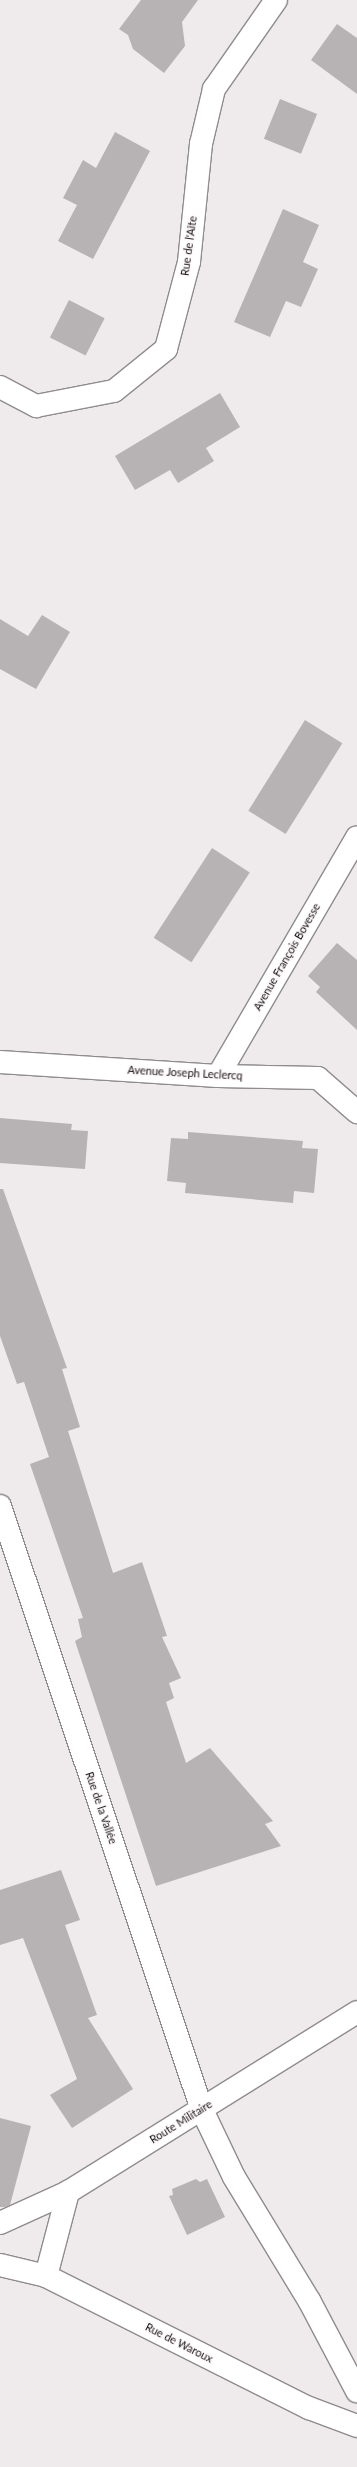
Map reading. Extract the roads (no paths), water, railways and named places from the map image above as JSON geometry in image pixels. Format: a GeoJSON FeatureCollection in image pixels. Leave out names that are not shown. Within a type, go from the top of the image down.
{"type":"FeatureCollection","features":[{"type":"Feature","properties":{"kind":"street","name":"Rue de l'Aîte"},"geometry":{"type":"LineString","coordinates":[[0,387],[36,406],[114,390],[166,349],[189,262],[201,144],[214,89],[275,0]]}},
{"type":"Feature","properties":{"kind":"street","name":"Avenue François Bovesse"},"geometry":{"type":"LineString","coordinates":[[218,1076],[357,837]]}},
{"type":"Feature","properties":{"kind":"street","name":"Avenue Joseph Leclercq"},"geometry":{"type":"LineString","coordinates":[[0,1062],[218,1076],[318,1078],[357,1112]]}},
{"type":"Feature","properties":{"kind":"street","name":"Rue de la Vallée"},"geometry":{"type":"LineString","coordinates":[[0,1506],[202,2110]]}},
{"type":"Feature","properties":{"kind":"street","name":"Route Militaire"},"geometry":{"type":"LineString","coordinates":[[0,2223],[68,2192],[202,2110],[357,2012]]}},
{"type":"Feature","properties":{"kind":"street"},"geometry":{"type":"LineString","coordinates":[[202,2110],[234,2177],[310,2302],[357,2391]]}},
{"type":"Feature","properties":{"kind":"street"},"geometry":{"type":"LineString","coordinates":[[46,2276],[68,2192]]}},
{"type":"Feature","properties":{"kind":"street","name":"Rue de Waroux"},"geometry":{"type":"LineString","coordinates":[[0,2266],[46,2276],[309,2408],[357,2426]]}}]}
